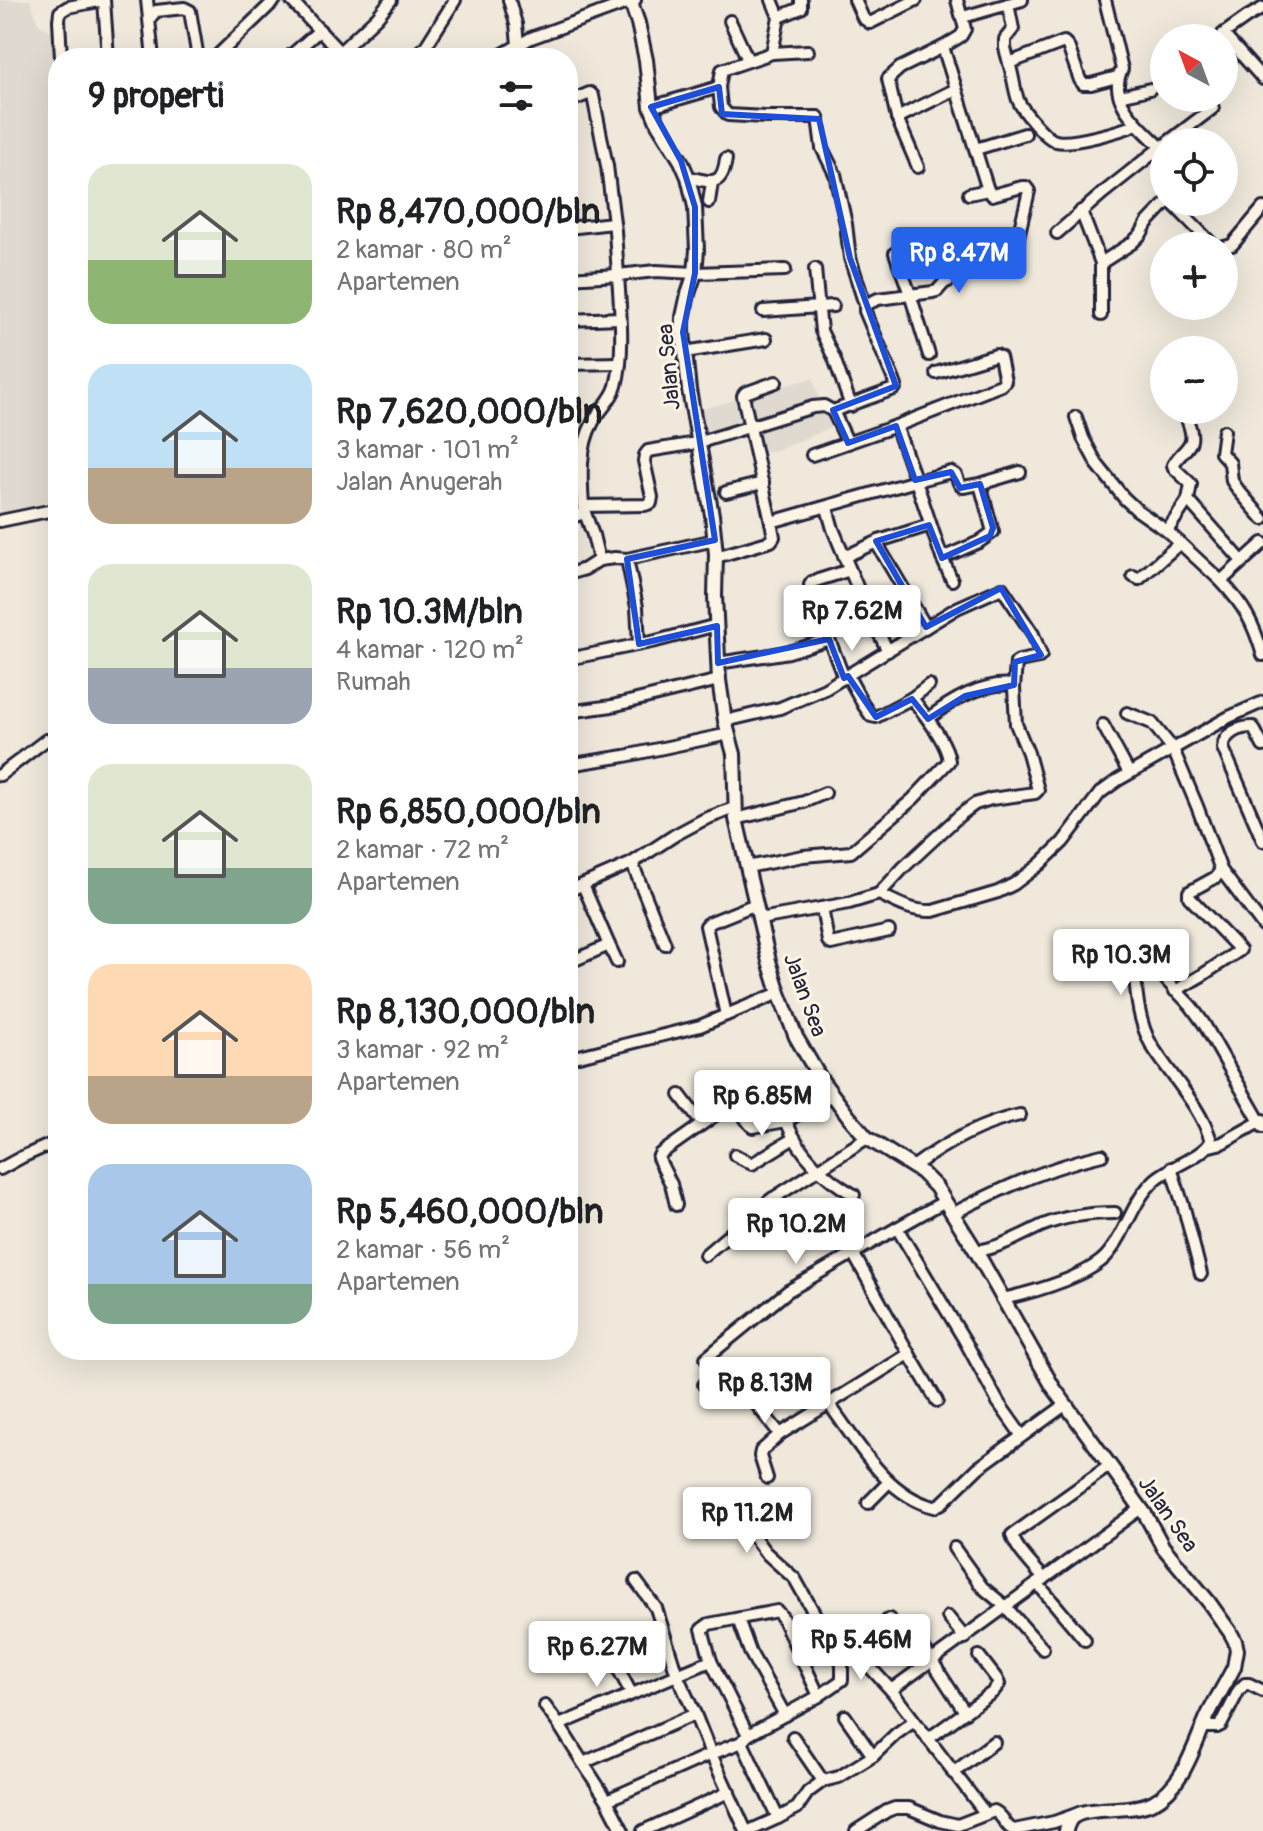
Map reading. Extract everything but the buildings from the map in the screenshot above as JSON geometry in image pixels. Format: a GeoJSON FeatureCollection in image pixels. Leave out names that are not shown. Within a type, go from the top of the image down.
{"type":"FeatureCollection","features":[{"type":"Feature","properties":{"kind":"main road","name":"Jalan Sea"},"geometry":{"type":"LineString","coordinates":[[632,1],[646,60],[651,107],[681,161],[695,207],[695,273],[683,317],[697,443],[715,540],[719,680],[734,754],[735,814],[779,993],[796,1037],[832,1095],[867,1138],[913,1167],[936,1187],[954,1213],[1053,1387],[1141,1508],[1163,1547],[1208,1601],[1235,1641],[1234,1667],[1177,1781],[1161,1798],[1150,1804],[1076,1815]]}},
{"type":"Feature","properties":{"kind":"main road"},"geometry":{"type":"LineString","coordinates":[[1066,1831],[1070,1820],[1076,1815]]}},
{"type":"Feature","properties":{"kind":"street"},"geometry":{"type":"LineString","coordinates":[[60,48],[60,12],[68,7],[104,0],[107,48]]}},
{"type":"Feature","properties":{"kind":"street"},"geometry":{"type":"LineString","coordinates":[[147,0],[152,48]]}},
{"type":"Feature","properties":{"kind":"street"},"geometry":{"type":"LineString","coordinates":[[225,48],[275,0]]}},
{"type":"Feature","properties":{"kind":"street"},"geometry":{"type":"LineString","coordinates":[[291,0],[336,48]]}},
{"type":"Feature","properties":{"kind":"street"},"geometry":{"type":"LineString","coordinates":[[348,48],[391,0]]}},
{"type":"Feature","properties":{"kind":"street"},"geometry":{"type":"LineString","coordinates":[[424,48],[455,0]]}},
{"type":"Feature","properties":{"kind":"street"},"geometry":{"type":"LineString","coordinates":[[509,0],[518,44]]}},
{"type":"Feature","properties":{"kind":"street"},"geometry":{"type":"LineString","coordinates":[[772,0],[779,17],[772,53]]}},
{"type":"Feature","properties":{"kind":"street"},"geometry":{"type":"LineString","coordinates":[[779,17],[801,8],[801,0]]}},
{"type":"Feature","properties":{"kind":"street"},"geometry":{"type":"LineString","coordinates":[[855,0],[863,18],[870,23],[916,0]]}},
{"type":"Feature","properties":{"kind":"street"},"geometry":{"type":"LineString","coordinates":[[918,167],[897,118],[888,79],[900,68],[943,47],[964,32],[957,0]]}},
{"type":"Feature","properties":{"kind":"street"},"geometry":{"type":"LineString","coordinates":[[963,17],[1022,0]]}},
{"type":"Feature","properties":{"kind":"street"},"geometry":{"type":"LineString","coordinates":[[1105,0],[1122,69],[1117,77],[1120,96],[1127,113],[1150,134]]}},
{"type":"Feature","properties":{"kind":"street"},"geometry":{"type":"LineString","coordinates":[[512,48],[571,22],[632,1]]}},
{"type":"Feature","properties":{"kind":"street"},"geometry":{"type":"LineString","coordinates":[[1005,3],[1013,26],[1005,39],[1017,98],[1021,107],[1049,138],[1060,142],[1073,141],[1137,124]]}},
{"type":"Feature","properties":{"kind":"street"},"geometry":{"type":"LineString","coordinates":[[150,18],[156,11],[184,8],[190,11],[196,48]]}},
{"type":"Feature","properties":{"kind":"street"},"geometry":{"type":"LineString","coordinates":[[1263,8],[1223,34],[1263,79]]}},
{"type":"Feature","properties":{"kind":"street"},"geometry":{"type":"LineString","coordinates":[[730,21],[748,60]]}},
{"type":"Feature","properties":{"kind":"street"},"geometry":{"type":"LineString","coordinates":[[299,48],[320,30]]}},
{"type":"Feature","properties":{"kind":"street"},"geometry":{"type":"LineString","coordinates":[[1009,63],[1063,41],[1068,46],[1083,84],[1117,77]]}},
{"type":"Feature","properties":{"kind":"street"},"geometry":{"type":"LineString","coordinates":[[943,47],[988,190],[992,195],[1022,187],[1029,191],[1014,254]]}},
{"type":"Feature","properties":{"kind":"street"},"geometry":{"type":"LineString","coordinates":[[578,513],[649,504],[652,497],[644,461],[648,451],[697,443],[820,406],[833,411],[896,386],[865,311],[850,258],[835,174],[822,148],[818,117],[728,115],[721,107],[719,87],[722,70],[772,53],[808,51]]}},
{"type":"Feature","properties":{"kind":"street"},"geometry":{"type":"LineString","coordinates":[[651,107],[719,87]]}},
{"type":"Feature","properties":{"kind":"street"},"geometry":{"type":"LineString","coordinates":[[897,118],[956,89]]}},
{"type":"Feature","properties":{"kind":"street"},"geometry":{"type":"LineString","coordinates":[[1120,96],[1150,89]]}},
{"type":"Feature","properties":{"kind":"street"},"geometry":{"type":"LineString","coordinates":[[578,98],[590,93],[593,96],[607,166],[620,318],[620,363],[614,392],[588,431],[582,459],[584,510],[599,560]]}},
{"type":"Feature","properties":{"kind":"street"},"geometry":{"type":"LineString","coordinates":[[1187,128],[1208,112]]}},
{"type":"Feature","properties":{"kind":"street"},"geometry":{"type":"LineString","coordinates":[[976,149],[1025,134]]}},
{"type":"Feature","properties":{"kind":"street"},"geometry":{"type":"LineString","coordinates":[[1057,233],[1150,156]]}},
{"type":"Feature","properties":{"kind":"street"},"geometry":{"type":"LineString","coordinates":[[688,177],[712,182],[721,177],[726,159]]}},
{"type":"Feature","properties":{"kind":"street"},"geometry":{"type":"LineString","coordinates":[[709,202],[712,182]]}},
{"type":"Feature","properties":{"kind":"street"},"geometry":{"type":"LineString","coordinates":[[969,194],[988,190]]}},
{"type":"Feature","properties":{"kind":"street"},"geometry":{"type":"LineString","coordinates":[[1238,238],[1263,208]]}},
{"type":"Feature","properties":{"kind":"street"},"geometry":{"type":"LineString","coordinates":[[1081,211],[1101,263],[1101,315]]}},
{"type":"Feature","properties":{"kind":"street"},"geometry":{"type":"LineString","coordinates":[[1101,263],[1132,243],[1154,216]]}},
{"type":"Feature","properties":{"kind":"street"},"geometry":{"type":"LineString","coordinates":[[1183,216],[1200,232]]}},
{"type":"Feature","properties":{"kind":"street"},"geometry":{"type":"LineString","coordinates":[[578,227],[613,223]]}},
{"type":"Feature","properties":{"kind":"street"},"geometry":{"type":"LineString","coordinates":[[895,253],[929,355]]}},
{"type":"Feature","properties":{"kind":"street"},"geometry":{"type":"LineString","coordinates":[[865,305],[878,299],[937,291],[944,283],[986,264]]}},
{"type":"Feature","properties":{"kind":"street"},"geometry":{"type":"LineString","coordinates":[[815,269],[821,331],[851,406]]}},
{"type":"Feature","properties":{"kind":"street"},"geometry":{"type":"LineString","coordinates":[[578,277],[656,271],[785,270]]}},
{"type":"Feature","properties":{"kind":"street"},"geometry":{"type":"LineString","coordinates":[[763,311],[833,306]]}},
{"type":"Feature","properties":{"kind":"street"},"geometry":{"type":"LineString","coordinates":[[578,320],[620,318]]}},
{"type":"Feature","properties":{"kind":"street"},"geometry":{"type":"LineString","coordinates":[[685,352],[766,339]]}},
{"type":"Feature","properties":{"kind":"street"},"geometry":{"type":"LineString","coordinates":[[812,455],[896,426],[1005,381],[1000,357],[996,355],[936,373]]}},
{"type":"Feature","properties":{"kind":"street"},"geometry":{"type":"LineString","coordinates":[[578,364],[620,363]]}},
{"type":"Feature","properties":{"kind":"street"},"geometry":{"type":"LineString","coordinates":[[716,557],[771,541],[774,537],[744,393],[776,382]]}},
{"type":"Feature","properties":{"kind":"street"},"geometry":{"type":"LineString","coordinates":[[833,411],[848,443]]}},
{"type":"Feature","properties":{"kind":"street"},"geometry":{"type":"LineString","coordinates":[[1076,417],[1097,464],[1124,498],[1167,531],[1221,581],[1247,613],[1263,655]]}},
{"type":"Feature","properties":{"kind":"street"},"geometry":{"type":"LineString","coordinates":[[1167,531],[1188,500],[1191,484],[1173,465],[1193,439],[1189,424]]}},
{"type":"Feature","properties":{"kind":"street"},"geometry":{"type":"LineString","coordinates":[[896,426],[952,580]]}},
{"type":"Feature","properties":{"kind":"street"},"geometry":{"type":"LineString","coordinates":[[1224,431],[1220,450],[1230,463],[1232,481],[1263,519]]}},
{"type":"Feature","properties":{"kind":"street"},"geometry":{"type":"LineString","coordinates":[[771,522],[951,472],[963,487],[1020,472]]}},
{"type":"Feature","properties":{"kind":"street"},"geometry":{"type":"LineString","coordinates":[[726,492],[763,483]]}},
{"type":"Feature","properties":{"kind":"street"},"geometry":{"type":"LineString","coordinates":[[942,558],[979,542],[993,532],[980,484]]}},
{"type":"Feature","properties":{"kind":"street"},"geometry":{"type":"LineString","coordinates":[[1188,500],[1242,561]]}},
{"type":"Feature","properties":{"kind":"street"},"geometry":{"type":"LineString","coordinates":[[827,508],[844,557],[888,651]]}},
{"type":"Feature","properties":{"kind":"street"},"geometry":{"type":"LineString","coordinates":[[0,521],[48,511]]}},
{"type":"Feature","properties":{"kind":"street"},"geometry":{"type":"LineString","coordinates":[[844,557],[879,541],[930,525]]}},
{"type":"Feature","properties":{"kind":"street"},"geometry":{"type":"LineString","coordinates":[[578,571],[599,560],[627,559],[715,540]]}},
{"type":"Feature","properties":{"kind":"street"},"geometry":{"type":"LineString","coordinates":[[879,541],[878,545],[926,627]]}},
{"type":"Feature","properties":{"kind":"street"},"geometry":{"type":"LineString","coordinates":[[1133,576],[1139,579],[1180,543]]}},
{"type":"Feature","properties":{"kind":"street"},"geometry":{"type":"LineString","coordinates":[[1221,581],[1261,548]]}},
{"type":"Feature","properties":{"kind":"street"},"geometry":{"type":"LineString","coordinates":[[627,559],[637,607],[639,644]]}},
{"type":"Feature","properties":{"kind":"street"},"geometry":{"type":"LineString","coordinates":[[850,570],[812,582],[809,590],[846,677],[864,706],[871,716],[876,717],[929,685]]}},
{"type":"Feature","properties":{"kind":"street"},"geometry":{"type":"LineString","coordinates":[[725,721],[780,708],[825,689],[959,607],[1002,588],[1033,634],[1041,655],[1016,663],[1014,685],[1016,724],[1028,753],[1037,792],[975,804],[904,867],[879,894],[760,919]]}},
{"type":"Feature","properties":{"kind":"street"},"geometry":{"type":"LineString","coordinates":[[578,657],[717,625]]}},
{"type":"Feature","properties":{"kind":"street"},"geometry":{"type":"LineString","coordinates":[[718,663],[780,654],[829,639]]}},
{"type":"Feature","properties":{"kind":"street"},"geometry":{"type":"LineString","coordinates":[[578,710],[719,680]]}},
{"type":"Feature","properties":{"kind":"street"},"geometry":{"type":"LineString","coordinates":[[928,719],[965,696],[998,684],[1014,685]]}},
{"type":"Feature","properties":{"kind":"street"},"geometry":{"type":"LineString","coordinates":[[747,867],[803,856],[851,852],[921,792],[949,761],[949,756],[912,698]]}},
{"type":"Feature","properties":{"kind":"street"},"geometry":{"type":"LineString","coordinates":[[879,894],[922,912],[998,892],[1039,865],[1063,842],[1100,793],[1129,773],[1263,702]]}},
{"type":"Feature","properties":{"kind":"street"},"geometry":{"type":"LineString","coordinates":[[1127,713],[1152,723],[1173,749],[1221,870],[1263,926]]}},
{"type":"Feature","properties":{"kind":"street"},"geometry":{"type":"LineString","coordinates":[[1232,716],[1236,730]]}},
{"type":"Feature","properties":{"kind":"street"},"geometry":{"type":"LineString","coordinates":[[1103,725],[1129,773]]}},
{"type":"Feature","properties":{"kind":"street"},"geometry":{"type":"LineString","coordinates":[[1263,746],[1253,727],[1236,730],[1223,741],[1223,748],[1263,841]]}},
{"type":"Feature","properties":{"kind":"street"},"geometry":{"type":"LineString","coordinates":[[578,763],[729,734]]}},
{"type":"Feature","properties":{"kind":"street"},"geometry":{"type":"LineString","coordinates":[[0,775],[46,740]]}},
{"type":"Feature","properties":{"kind":"street"},"geometry":{"type":"LineString","coordinates":[[578,887],[632,863],[703,820],[795,804],[825,793]]}},
{"type":"Feature","properties":{"kind":"street"},"geometry":{"type":"LineString","coordinates":[[632,863],[665,944]]}},
{"type":"Feature","properties":{"kind":"street"},"geometry":{"type":"LineString","coordinates":[[1175,991],[1240,950],[1189,897],[1189,892],[1216,877],[1221,870]]}},
{"type":"Feature","properties":{"kind":"street"},"geometry":{"type":"LineString","coordinates":[[583,885],[617,962]]}},
{"type":"Feature","properties":{"kind":"street"},"geometry":{"type":"LineString","coordinates":[[726,1015],[706,926],[756,904]]}},
{"type":"Feature","properties":{"kind":"street"},"geometry":{"type":"LineString","coordinates":[[822,908],[831,944],[889,931]]}},
{"type":"Feature","properties":{"kind":"street"},"geometry":{"type":"LineString","coordinates":[[1003,1299],[1072,1276],[1101,1261],[1117,1241],[1142,1194],[1156,1179],[1210,1146],[1262,1123],[1204,1024],[1175,991],[1136,936],[1137,993],[1147,1037],[1196,1110],[1210,1136],[1210,1146]]}},
{"type":"Feature","properties":{"kind":"street"},"geometry":{"type":"LineString","coordinates":[[578,959],[609,945]]}},
{"type":"Feature","properties":{"kind":"street"},"geometry":{"type":"LineString","coordinates":[[578,1056],[700,1026],[779,993]]}},
{"type":"Feature","properties":{"kind":"street"},"geometry":{"type":"LineString","coordinates":[[680,1095],[702,1124]]}},
{"type":"Feature","properties":{"kind":"street"},"geometry":{"type":"LineString","coordinates":[[676,1205],[671,1184],[658,1158],[724,1108],[732,1105],[743,1112],[753,1127],[786,1121],[832,1095]]}},
{"type":"Feature","properties":{"kind":"street"},"geometry":{"type":"LineString","coordinates":[[913,1167],[950,1144],[1020,1115]]}},
{"type":"Feature","properties":{"kind":"street"},"geometry":{"type":"LineString","coordinates":[[786,1121],[794,1138],[818,1171],[854,1195]]}},
{"type":"Feature","properties":{"kind":"street"},"geometry":{"type":"LineString","coordinates":[[735,1155],[752,1164],[794,1138]]}},
{"type":"Feature","properties":{"kind":"street"},"geometry":{"type":"LineString","coordinates":[[705,1255],[773,1198],[867,1138]]}},
{"type":"Feature","properties":{"kind":"street"},"geometry":{"type":"LineString","coordinates":[[0,1169],[48,1145]]}},
{"type":"Feature","properties":{"kind":"street"},"geometry":{"type":"LineString","coordinates":[[954,1213],[1035,1174],[1102,1155]]}},
{"type":"Feature","properties":{"kind":"street"},"geometry":{"type":"LineString","coordinates":[[1171,1168],[1201,1274]]}},
{"type":"Feature","properties":{"kind":"street"},"geometry":{"type":"LineString","coordinates":[[773,1198],[811,1228]]}},
{"type":"Feature","properties":{"kind":"street"},"geometry":{"type":"LineString","coordinates":[[704,1385],[717,1372],[706,1358],[788,1291],[945,1201]]}},
{"type":"Feature","properties":{"kind":"street"},"geometry":{"type":"LineString","coordinates":[[976,1251],[1067,1218],[1082,1214],[1115,1213]]}},
{"type":"Feature","properties":{"kind":"street"},"geometry":{"type":"LineString","coordinates":[[897,1228],[998,1402],[1022,1436]]}},
{"type":"Feature","properties":{"kind":"street"},"geometry":{"type":"LineString","coordinates":[[853,1253],[937,1401]]}},
{"type":"Feature","properties":{"kind":"street"},"geometry":{"type":"LineString","coordinates":[[767,1478],[761,1451],[780,1434],[909,1354]]}},
{"type":"Feature","properties":{"kind":"street"},"geometry":{"type":"LineString","coordinates":[[747,1393],[780,1434]]}},
{"type":"Feature","properties":{"kind":"street"},"geometry":{"type":"LineString","coordinates":[[829,1404],[889,1482],[915,1501],[934,1507],[939,1506],[978,1468],[1065,1405]]}},
{"type":"Feature","properties":{"kind":"street"},"geometry":{"type":"LineString","coordinates":[[1085,1640],[1040,1581],[1012,1535],[1109,1466]]}},
{"type":"Feature","properties":{"kind":"street"},"geometry":{"type":"LineString","coordinates":[[868,1503],[889,1482]]}},
{"type":"Feature","properties":{"kind":"street"},"geometry":{"type":"LineString","coordinates":[[607,1800],[745,1738],[842,1680],[842,1663],[795,1579],[765,1552],[734,1514],[738,1502]]}},
{"type":"Feature","properties":{"kind":"street"},"geometry":{"type":"LineString","coordinates":[[891,1690],[1141,1508]]}},
{"type":"Feature","properties":{"kind":"street"},"geometry":{"type":"LineString","coordinates":[[954,1548],[982,1587],[1005,1606],[1043,1649]]}},
{"type":"Feature","properties":{"kind":"street"},"geometry":{"type":"LineString","coordinates":[[636,1581],[656,1608],[677,1675],[748,1831],[797,1808],[808,1792],[873,1756],[914,1721]]}},
{"type":"Feature","properties":{"kind":"street"},"geometry":{"type":"LineString","coordinates":[[778,1818],[711,1661],[702,1629],[709,1624],[780,1613],[819,1696]]}},
{"type":"Feature","properties":{"kind":"street"},"geometry":{"type":"LineString","coordinates":[[948,1617],[965,1638]]}},
{"type":"Feature","properties":{"kind":"street"},"geometry":{"type":"LineString","coordinates":[[738,1619],[750,1652],[785,1715]]}},
{"type":"Feature","properties":{"kind":"street"},"geometry":{"type":"LineString","coordinates":[[842,1663],[889,1619]]}},
{"type":"Feature","properties":{"kind":"street"},"geometry":{"type":"LineString","coordinates":[[917,1638],[965,1712]]}},
{"type":"Feature","properties":{"kind":"street"},"geometry":{"type":"LineString","coordinates":[[603,1640],[631,1693]]}},
{"type":"Feature","properties":{"kind":"street"},"geometry":{"type":"LineString","coordinates":[[855,1651],[891,1690],[985,1813]]}},
{"type":"Feature","properties":{"kind":"street"},"geometry":{"type":"LineString","coordinates":[[928,1739],[993,1692],[999,1684],[979,1656]]}},
{"type":"Feature","properties":{"kind":"street"},"geometry":{"type":"LineString","coordinates":[[559,1725],[711,1661]]}},
{"type":"Feature","properties":{"kind":"street"},"geometry":{"type":"LineString","coordinates":[[1203,1727],[1221,1725],[1242,1686],[1249,1684],[1263,1691]]}},
{"type":"Feature","properties":{"kind":"street"},"geometry":{"type":"LineString","coordinates":[[545,1706],[607,1800],[623,1831]]}},
{"type":"Feature","properties":{"kind":"street"},"geometry":{"type":"LineString","coordinates":[[583,1763],[695,1714]]}},
{"type":"Feature","properties":{"kind":"street"},"geometry":{"type":"LineString","coordinates":[[845,1716],[873,1756]]}},
{"type":"Feature","properties":{"kind":"street"},"geometry":{"type":"LineString","coordinates":[[793,1737],[823,1781]]}},
{"type":"Feature","properties":{"kind":"street"},"geometry":{"type":"LineString","coordinates":[[953,1773],[994,1742]]}},
{"type":"Feature","properties":{"kind":"street"},"geometry":{"type":"LineString","coordinates":[[643,1831],[729,1792]]}},
{"type":"Feature","properties":{"kind":"street"},"geometry":{"type":"LineString","coordinates":[[856,1831],[895,1808],[909,1808],[958,1825],[994,1811],[1014,1830],[1076,1815]]}},
{"type":"Feature","properties":{"kind":"highlighted area"},"geometry":{"type":"Polygon","coordinates":[[[719,87],[722,114],[819,119],[850,258],[896,386],[833,410],[848,443],[896,426],[915,480],[951,472],[960,488],[980,484],[993,528],[990,536],[942,558],[929,525],[876,541],[926,627],[1001,588],[1041,655],[1015,662],[1014,685],[965,696],[928,719],[912,699],[876,717],[848,676],[844,678],[829,639],[718,663],[717,626],[639,644],[627,559],[715,540],[683,332],[695,273],[695,207],[681,161],[651,107],[719,87]]]}},
{"type":"Feature","properties":{"kind":"shaded area"},"geometry":{"type":"Polygon","coordinates":[[[0,0],[30,0],[39,25],[52,31],[54,48],[48,48],[48,501],[0,513],[0,0]]]}},
{"type":"Feature","properties":{"kind":"shaded area"},"geometry":{"type":"Polygon","coordinates":[[[813,378],[820,402],[838,425],[779,449],[758,454],[751,426],[699,443],[695,411],[813,378]]]}}]}
